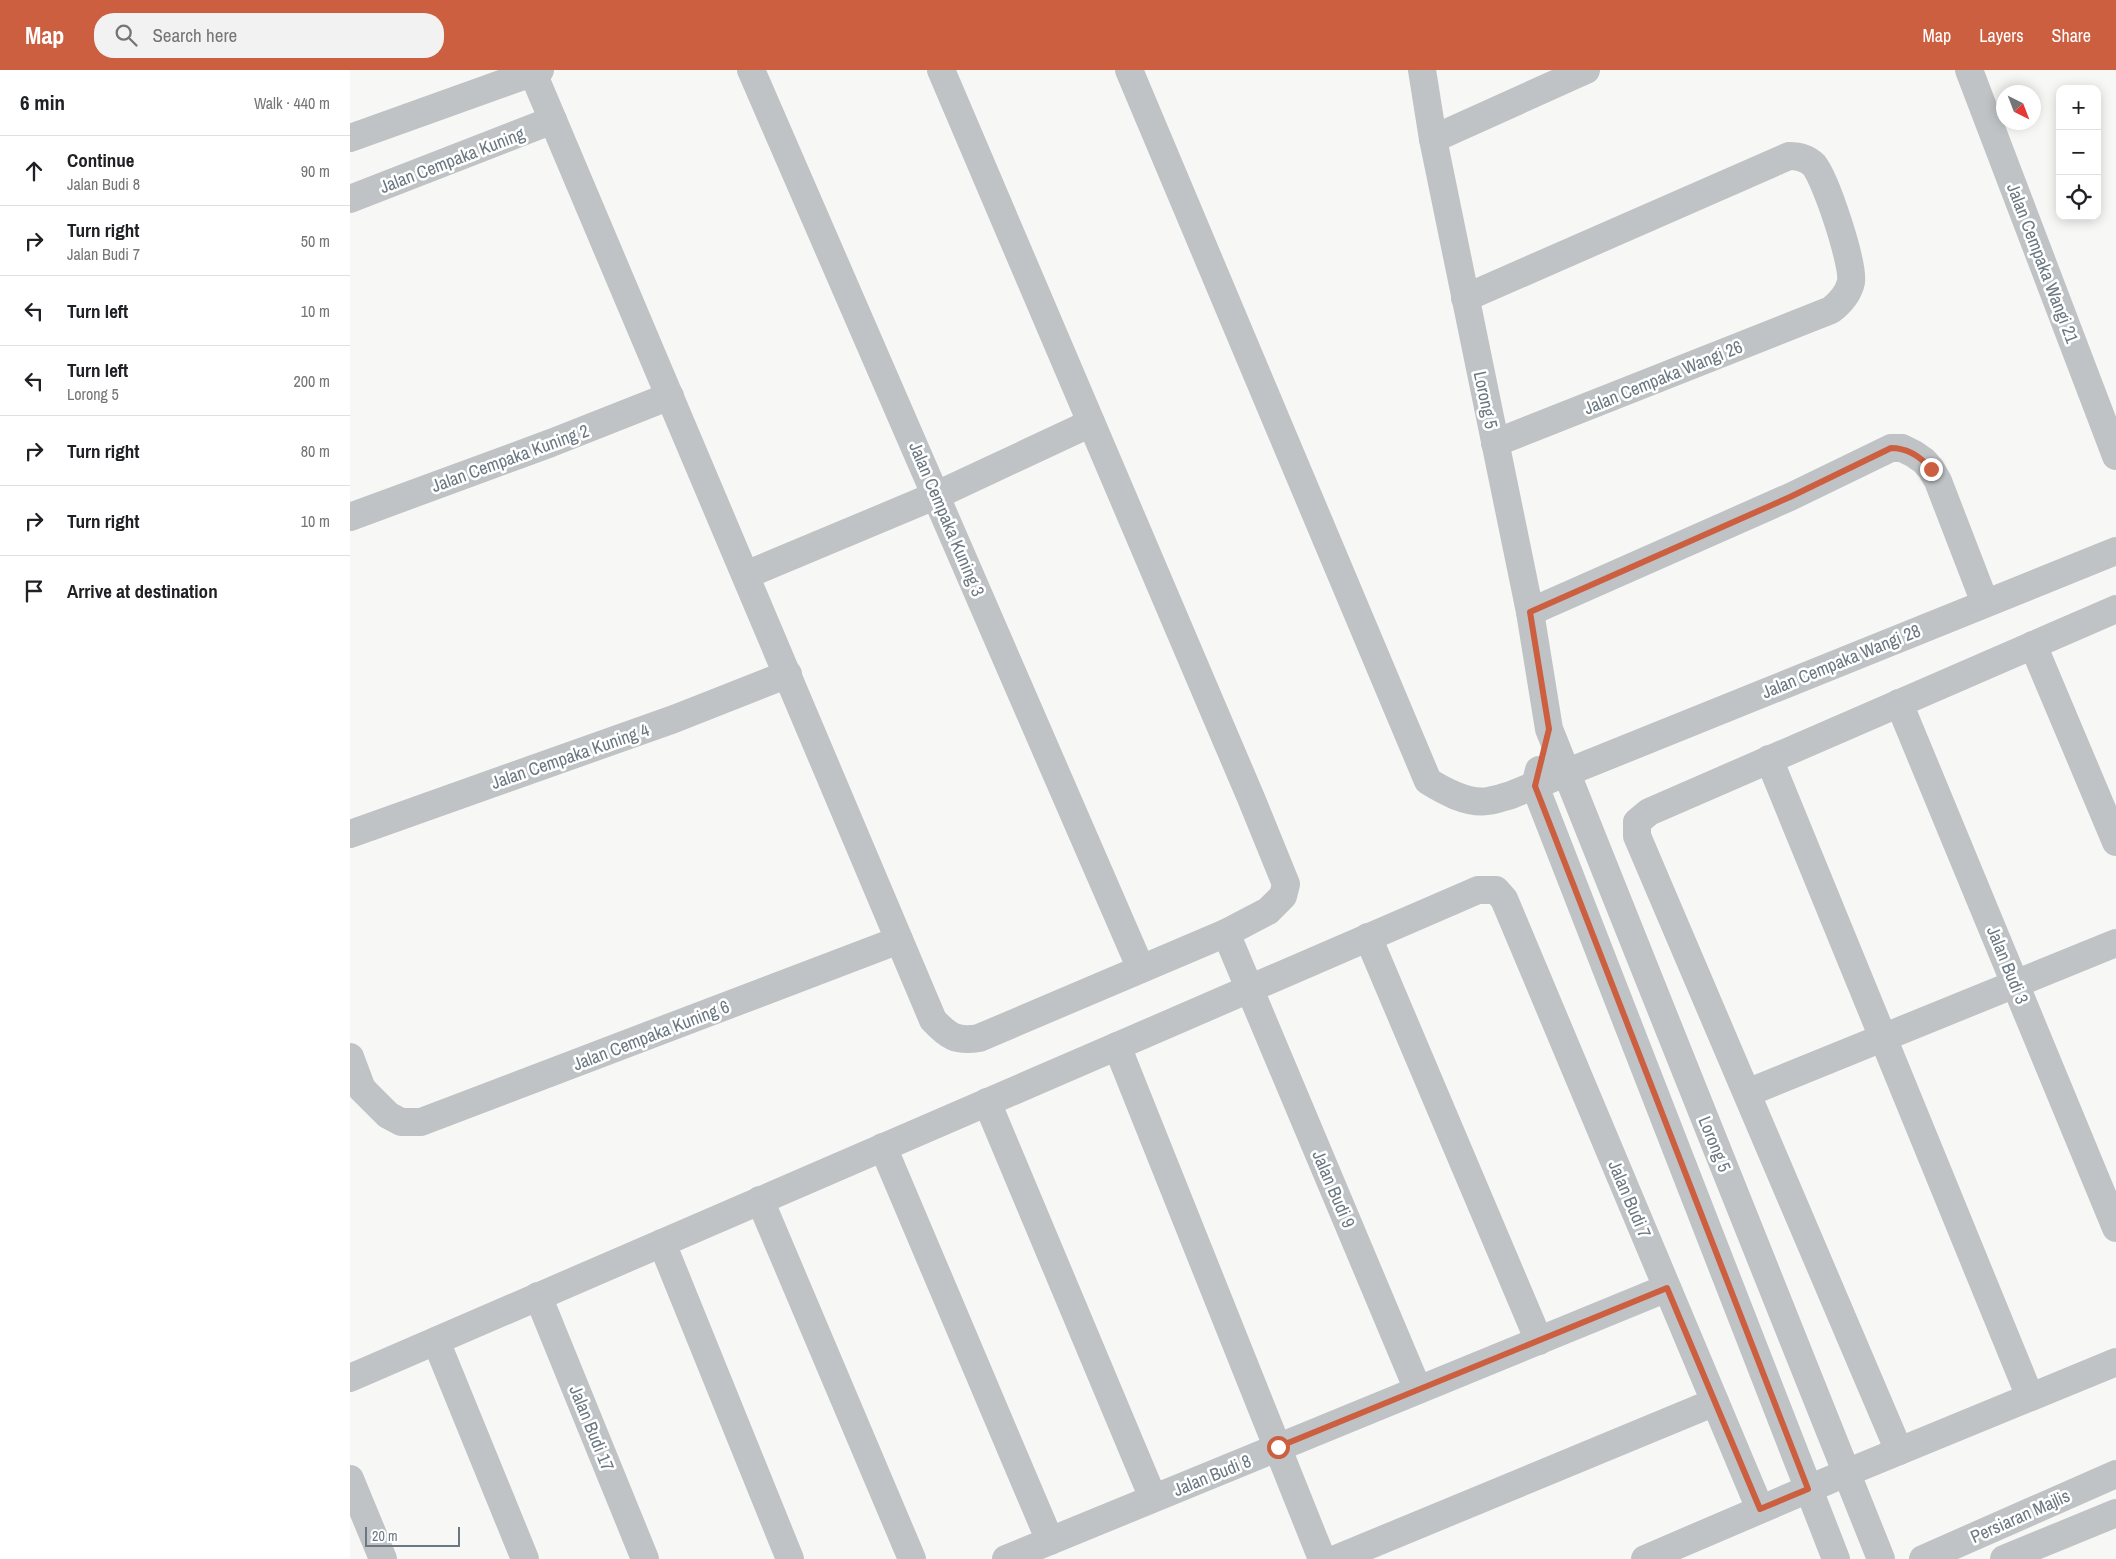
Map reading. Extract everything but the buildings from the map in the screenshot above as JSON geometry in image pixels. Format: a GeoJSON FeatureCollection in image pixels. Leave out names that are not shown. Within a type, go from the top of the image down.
{"type":"FeatureCollection","features":[{"type":"Feature","properties":{"kind":"street","name":"Jalan Cempaka Kuning 3"},"geometry":{"type":"LineString","coordinates":[[751,70],[1141,969]]}},
{"type":"Feature","properties":{"kind":"street"},"geometry":{"type":"LineString","coordinates":[[352,132],[536,72],[553,120],[788,674],[932,1020],[945,1032],[965,1040],[979,1038],[1226,933],[1268,911],[1283,896],[1286,884],[941,70]]}},
{"type":"Feature","properties":{"kind":"street","name":"Jalan Cempaka Wangi 28"},"geometry":{"type":"LineString","coordinates":[[1128,70],[1428,781],[1445,792],[1465,798],[1486,801],[1535,786],[2116,551]]}},
{"type":"Feature","properties":{"kind":"street","name":"Lorong 5"},"geometry":{"type":"LineString","coordinates":[[1422,70],[1433,139],[1530,612],[1549,729],[1881,1559]]}},
{"type":"Feature","properties":{"kind":"street"},"geometry":{"type":"LineString","coordinates":[[1433,139],[1586,70]]}},
{"type":"Feature","properties":{"kind":"street","name":"Jalan Cempaka Wangi 21"},"geometry":{"type":"LineString","coordinates":[[1969,70],[2116,456]]}},
{"type":"Feature","properties":{"kind":"street","name":"Jalan Cempaka Kuning"},"geometry":{"type":"LineString","coordinates":[[350,199],[553,120]]}},
{"type":"Feature","properties":{"kind":"street","name":"Jalan Cempaka Wangi 26"},"geometry":{"type":"LineString","coordinates":[[1465,298],[1789,156],[1798,156],[1813,164],[1822,179],[1849,258],[1851,281],[1849,287],[1841,302],[1831,310],[1495,443]]}},
{"type":"Feature","properties":{"kind":"street","name":"Jalan Cempaka Kuning 2"},"geometry":{"type":"LineString","coordinates":[[350,517],[552,443],[670,396]]}},
{"type":"Feature","properties":{"kind":"street"},"geometry":{"type":"LineString","coordinates":[[746,575],[937,496],[1091,423]]}},
{"type":"Feature","properties":{"kind":"street"},"geometry":{"type":"LineString","coordinates":[[1530,612],[1790,497],[1891,448],[1902,448],[1924,461],[1938,482],[1986,603]]}},
{"type":"Feature","properties":{"kind":"street"},"geometry":{"type":"LineString","coordinates":[[1899,1451],[1641,846],[1636,828],[1637,822],[1649,812],[2116,608]]}},
{"type":"Feature","properties":{"kind":"street"},"geometry":{"type":"LineString","coordinates":[[2033,645],[2116,842]]}},
{"type":"Feature","properties":{"kind":"street","name":"Jalan Cempaka Kuning 4"},"geometry":{"type":"LineString","coordinates":[[350,834],[674,719],[788,674]]}},
{"type":"Feature","properties":{"kind":"street","name":"Jalan Budi 3"},"geometry":{"type":"LineString","coordinates":[[1899,703],[2116,1228]]}},
{"type":"Feature","properties":{"kind":"street","name":"Lorong 5"},"geometry":{"type":"LineString","coordinates":[[1535,786],[1549,729]]}},
{"type":"Feature","properties":{"kind":"street"},"geometry":{"type":"LineString","coordinates":[[1769,759],[2030,1397]]}},
{"type":"Feature","properties":{"kind":"street"},"geometry":{"type":"LineString","coordinates":[[1535,786],[1836,1559]]}},
{"type":"Feature","properties":{"kind":"street","name":"Jalan Budi 7"},"geometry":{"type":"LineString","coordinates":[[1368,937],[1478,890],[1496,890],[1504,899],[1760,1509]]}},
{"type":"Feature","properties":{"kind":"street","name":"Jalan Budi 9"},"geometry":{"type":"LineString","coordinates":[[1226,933],[1418,1390]]}},
{"type":"Feature","properties":{"kind":"street"},"geometry":{"type":"LineString","coordinates":[[350,1378],[1368,937],[1539,1340]]}},
{"type":"Feature","properties":{"kind":"street","name":"Jalan Cempaka Kuning 6"},"geometry":{"type":"LineString","coordinates":[[350,1057],[362,1089],[388,1115],[401,1122],[421,1122],[899,940]]}},
{"type":"Feature","properties":{"kind":"street"},"geometry":{"type":"LineString","coordinates":[[1747,1093],[2116,943]]}},
{"type":"Feature","properties":{"kind":"street"},"geometry":{"type":"LineString","coordinates":[[1117,1046],[1322,1559]]}},
{"type":"Feature","properties":{"kind":"street"},"geometry":{"type":"LineString","coordinates":[[986,1102],[1153,1498]]}},
{"type":"Feature","properties":{"kind":"street"},"geometry":{"type":"LineString","coordinates":[[883,1147],[1050,1541]]}},
{"type":"Feature","properties":{"kind":"street"},"geometry":{"type":"LineString","coordinates":[[760,1200],[912,1559]]}},
{"type":"Feature","properties":{"kind":"street"},"geometry":{"type":"LineString","coordinates":[[662,1243],[790,1559]]}},
{"type":"Feature","properties":{"kind":"street","name":"Jalan Budi 8"},"geometry":{"type":"LineString","coordinates":[[1006,1559],[1667,1288]]}},
{"type":"Feature","properties":{"kind":"street","name":"Jalan Budi 17"},"geometry":{"type":"LineString","coordinates":[[538,1296],[645,1559]]}},
{"type":"Feature","properties":{"kind":"street"},"geometry":{"type":"LineString","coordinates":[[436,1341],[525,1559]]}},
{"type":"Feature","properties":{"kind":"street"},"geometry":{"type":"LineString","coordinates":[[1645,1559],[1846,1473],[2116,1362]]}},
{"type":"Feature","properties":{"kind":"street"},"geometry":{"type":"LineString","coordinates":[[1336,1559],[1715,1402]]}},
{"type":"Feature","properties":{"kind":"street","name":"Persiaran Majlis"},"geometry":{"type":"LineString","coordinates":[[1923,1559],[2116,1474]]}},
{"type":"Feature","properties":{"kind":"street"},"geometry":{"type":"LineString","coordinates":[[350,1479],[356,1511],[383,1559]]}},
{"type":"Feature","properties":{"kind":"street","name":"Persiaran Majlis"},"geometry":{"type":"LineString","coordinates":[[2004,1559],[2116,1513]]}},
{"type":"Feature","properties":{"kind":"route"},"geometry":{"type":"LineString","coordinates":[[1278,1447],[1667,1288],[1760,1509],[1808,1489],[1535,786],[1549,729],[1530,612],[1790,497],[1891,448],[1902,448],[1914,454],[1931,469]]}}]}
